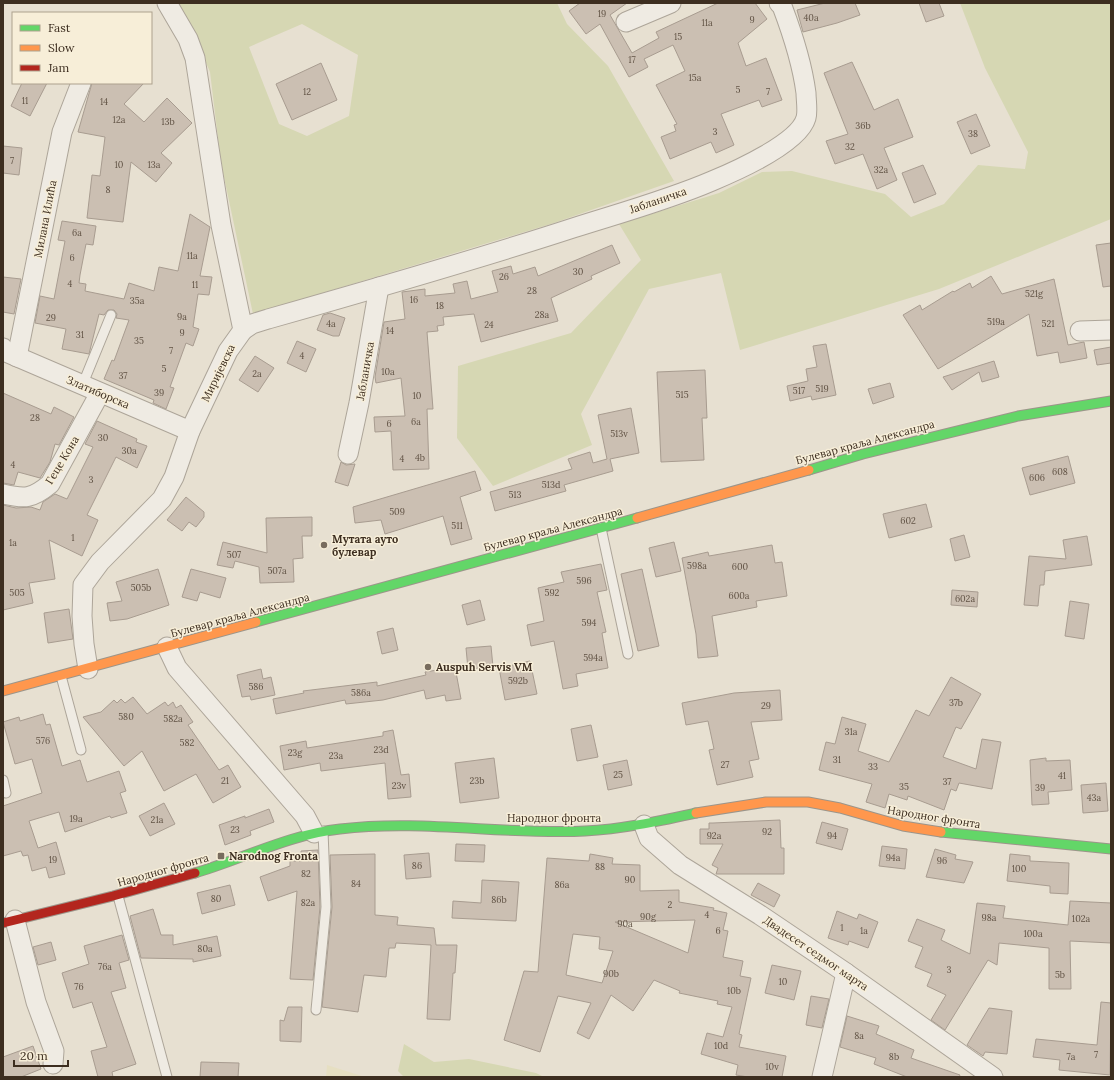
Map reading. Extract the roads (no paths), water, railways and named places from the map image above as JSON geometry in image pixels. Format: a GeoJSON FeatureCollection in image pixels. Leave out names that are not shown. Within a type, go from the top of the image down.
{"type":"FeatureCollection","features":[{"type":"Feature","properties":{"kind":"main road","name":"Булевар краља Александра"},"geometry":{"type":"LineString","coordinates":[[3,691],[601,528],[862,454],[1018,416],[1111,401]]}},
{"type":"Feature","properties":{"kind":"main road","name":"Народног фронта"},"geometry":{"type":"LineString","coordinates":[[9,922],[118,896],[238,860],[319,832],[378,825],[584,831],[644,825],[734,805],[794,801],[818,803],[842,808],[872,819],[933,831],[1111,848]]}},
{"type":"Feature","properties":{"kind":"street"},"geometry":{"type":"LineString","coordinates":[[167,3],[188,39],[195,58],[221,225],[243,330]]}},
{"type":"Feature","properties":{"kind":"street"},"geometry":{"type":"LineString","coordinates":[[626,22],[671,3]]}},
{"type":"Feature","properties":{"kind":"street","name":"Јабланичка"},"geometry":{"type":"LineString","coordinates":[[243,330],[258,322],[556,234],[705,184],[781,146],[801,127],[806,118],[806,101],[801,63],[793,36],[779,3]]}},
{"type":"Feature","properties":{"kind":"street","name":"Милана Илића"},"geometry":{"type":"LineString","coordinates":[[7,352],[62,132],[81,84]]}},
{"type":"Feature","properties":{"kind":"street","name":"Јабланичка"},"geometry":{"type":"LineString","coordinates":[[348,454],[359,403],[379,287]]}},
{"type":"Feature","properties":{"kind":"street","name":"Миријевска"},"geometry":{"type":"LineString","coordinates":[[88,669],[82,616],[84,585],[100,562],[162,500],[174,477],[190,431],[228,351],[243,330]]}},
{"type":"Feature","properties":{"kind":"street"},"geometry":{"type":"LineString","coordinates":[[1080,331],[1111,330]]}},
{"type":"Feature","properties":{"kind":"street","name":"Златиборска"},"geometry":{"type":"LineString","coordinates":[[7,352],[82,386],[190,431]]}},
{"type":"Feature","properties":{"kind":"street","name":"Геце Кона"},"geometry":{"type":"LineString","coordinates":[[3,494],[18,497],[30,497],[39,493],[50,484],[100,393]]}},
{"type":"Feature","properties":{"kind":"street"},"geometry":{"type":"LineString","coordinates":[[167,647],[177,668],[319,832]]}},
{"type":"Feature","properties":{"kind":"street","name":"Двадесет седмог марта"},"geometry":{"type":"LineString","coordinates":[[644,825],[649,838],[680,865],[760,915],[846,973],[993,1077]]}},
{"type":"Feature","properties":{"kind":"street"},"geometry":{"type":"LineString","coordinates":[[9,922],[54,1051],[53,1064]]}},
{"type":"Feature","properties":{"kind":"street"},"geometry":{"type":"LineString","coordinates":[[822,1077],[846,973]]}},
{"type":"Feature","properties":{"kind":"lane"},"geometry":{"type":"LineString","coordinates":[[82,386],[111,315]]}},
{"type":"Feature","properties":{"kind":"lane"},"geometry":{"type":"LineString","coordinates":[[601,528],[628,654]]}},
{"type":"Feature","properties":{"kind":"lane"},"geometry":{"type":"LineString","coordinates":[[61,676],[81,750]]}},
{"type":"Feature","properties":{"kind":"lane"},"geometry":{"type":"LineString","coordinates":[[3,780],[6,793]]}},
{"type":"Feature","properties":{"kind":"lane"},"geometry":{"type":"LineString","coordinates":[[316,1010],[326,907],[319,832]]}},
{"type":"Feature","properties":{"kind":"lane"},"geometry":{"type":"LineString","coordinates":[[118,896],[168,1077]]}},
{"type":"Feature","properties":{"kind":"place","name":"Мутата ауто булевар"},"geometry":{"type":"Point","coordinates":[324,545]}},
{"type":"Feature","properties":{"kind":"place","name":"Auspuh Servis VM"},"geometry":{"type":"Point","coordinates":[428,667]}},
{"type":"Feature","properties":{"kind":"place","name":"Narodnog Fronta"},"geometry":{"type":"Point","coordinates":[221,856]}}]}
